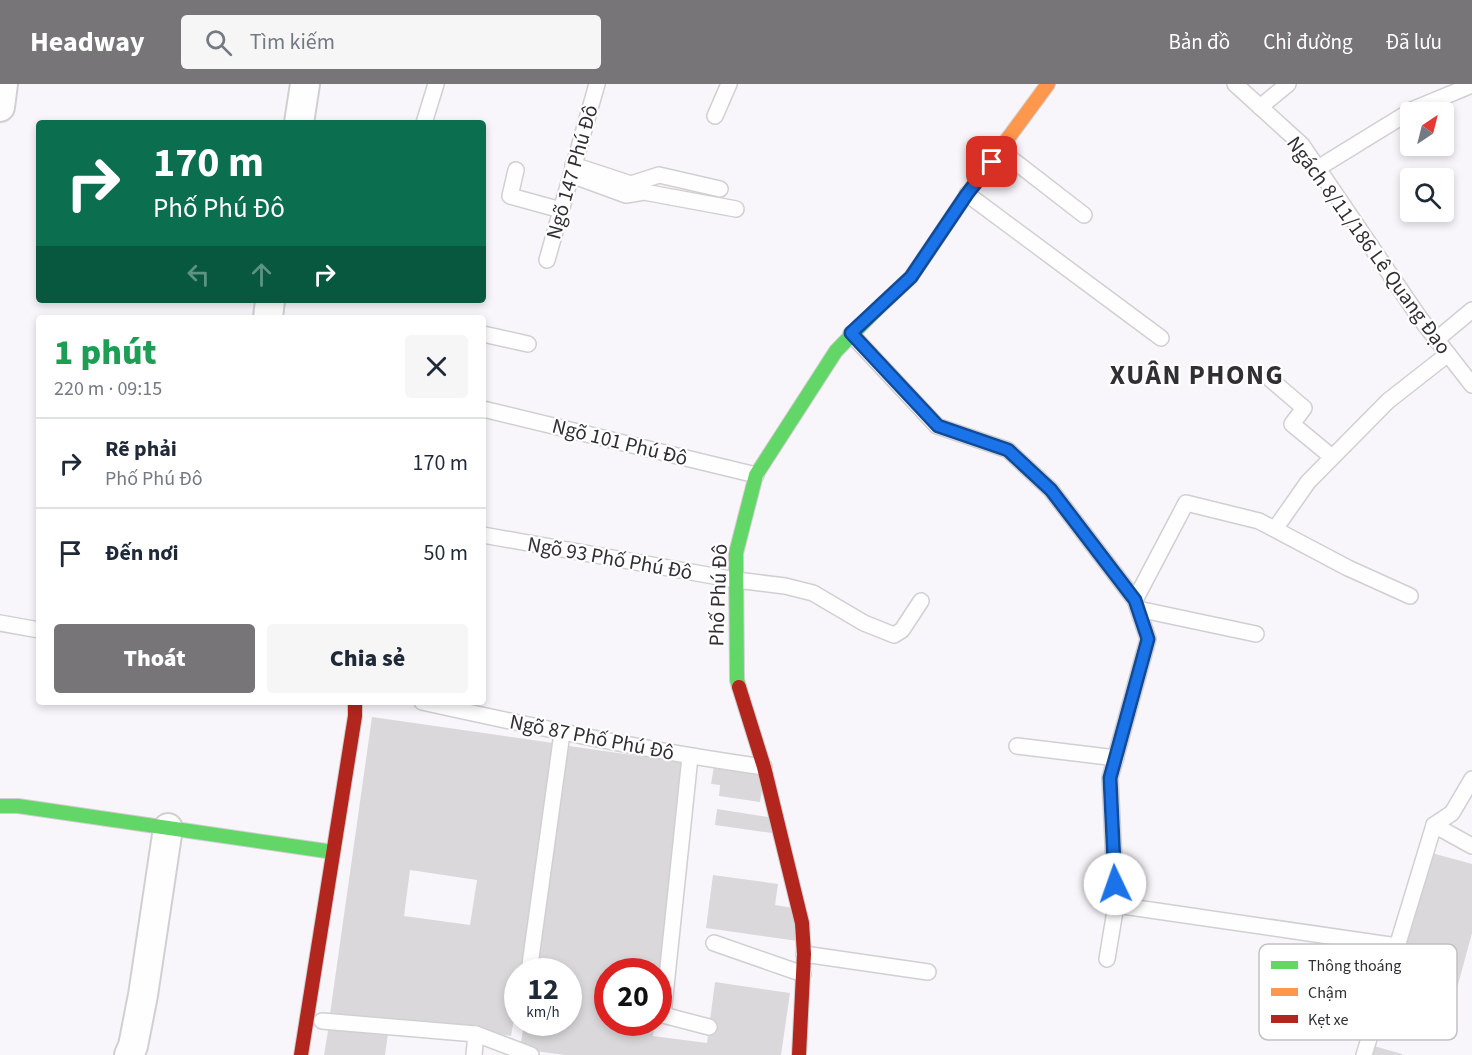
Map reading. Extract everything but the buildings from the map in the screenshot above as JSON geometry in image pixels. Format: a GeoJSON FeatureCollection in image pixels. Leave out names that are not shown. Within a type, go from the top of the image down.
{"type":"FeatureCollection","features":[{"type":"Feature","properties":{"kind":"street"},"geometry":{"type":"LineString","coordinates":[[0,107],[3,84]]}},
{"type":"Feature","properties":{"kind":"street"},"geometry":{"type":"LineString","coordinates":[[299,120],[305,84]]}},
{"type":"Feature","properties":{"kind":"street","name":"Phố Phú Đô"},"geometry":{"type":"LineString","coordinates":[[799,1055],[804,954],[802,923],[764,767],[738,680],[736,553],[756,475],[836,351],[851,333],[911,277],[967,194],[1048,84]]}},
{"type":"Feature","properties":{"kind":"street"},"geometry":{"type":"LineString","coordinates":[[301,1055],[355,705]]}},
{"type":"Feature","properties":{"kind":"street"},"geometry":{"type":"LineString","coordinates":[[0,806],[18,806],[333,852]]}},
{"type":"Feature","properties":{"kind":"street"},"geometry":{"type":"LineString","coordinates":[[129,1055],[133,1046],[143,995],[168,828]]}},
{"type":"Feature","properties":{"kind":"lane"},"geometry":{"type":"LineString","coordinates":[[425,120],[436,84]]}},
{"type":"Feature","properties":{"kind":"lane","name":"Ngõ 147 Phú Đô"},"geometry":{"type":"LineString","coordinates":[[547,260],[597,84]]}},
{"type":"Feature","properties":{"kind":"lane"},"geometry":{"type":"LineString","coordinates":[[715,116],[729,84]]}},
{"type":"Feature","properties":{"kind":"lane","name":"Ngách 8/11/186 Lê Quang Đạo"},"geometry":{"type":"LineString","coordinates":[[1235,84],[1302,145],[1436,340],[1472,385]]}},
{"type":"Feature","properties":{"kind":"lane"},"geometry":{"type":"LineString","coordinates":[[1260,107],[1288,84]]}},
{"type":"Feature","properties":{"kind":"lane"},"geometry":{"type":"LineString","coordinates":[[1318,168],[1414,109],[1472,86]]}},
{"type":"Feature","properties":{"kind":"lane"},"geometry":{"type":"LineString","coordinates":[[1000,150],[1084,215]]}},
{"type":"Feature","properties":{"kind":"lane"},"geometry":{"type":"LineString","coordinates":[[516,170],[510,196],[561,210]]}},
{"type":"Feature","properties":{"kind":"lane"},"geometry":{"type":"LineString","coordinates":[[572,170],[631,184],[659,176],[720,189]]}},
{"type":"Feature","properties":{"kind":"lane"},"geometry":{"type":"LineString","coordinates":[[572,170],[626,195],[644,192],[736,208]]}},
{"type":"Feature","properties":{"kind":"lane"},"geometry":{"type":"LineString","coordinates":[[967,194],[1161,338]]}},
{"type":"Feature","properties":{"kind":"lane"},"geometry":{"type":"LineString","coordinates":[[1436,340],[1472,310]]}},
{"type":"Feature","properties":{"kind":"lane"},"geometry":{"type":"LineString","coordinates":[[851,333],[938,426],[1008,450],[1051,490],[1137,604],[1148,639],[1110,778],[1116,905],[1107,960]]}},
{"type":"Feature","properties":{"kind":"lane"},"geometry":{"type":"LineString","coordinates":[[486,335],[528,344]]}},
{"type":"Feature","properties":{"kind":"lane"},"geometry":{"type":"LineString","coordinates":[[1275,529],[1308,483],[1388,400],[1448,354]]}},
{"type":"Feature","properties":{"kind":"lane"},"geometry":{"type":"LineString","coordinates":[[1270,379],[1304,408],[1292,424],[1332,457]]}},
{"type":"Feature","properties":{"kind":"lane","name":"Ngõ 101 Phú Đô"},"geometry":{"type":"LineString","coordinates":[[486,410],[756,475]]}},
{"type":"Feature","properties":{"kind":"lane"},"geometry":{"type":"LineString","coordinates":[[1137,604],[1186,503],[1259,521],[1348,568],[1410,596]]}},
{"type":"Feature","properties":{"kind":"lane","name":"Ngõ 93 Phố Phú Đô"},"geometry":{"type":"LineString","coordinates":[[486,536],[736,580],[785,586],[813,593],[864,623],[894,635],[902,630],[921,601]]}},
{"type":"Feature","properties":{"kind":"lane"},"geometry":{"type":"LineString","coordinates":[[1137,604],[1256,634]]}},
{"type":"Feature","properties":{"kind":"lane"},"geometry":{"type":"LineString","coordinates":[[0,623],[36,629]]}},
{"type":"Feature","properties":{"kind":"lane","name":"Ngõ 87 Phố Phú Đô"},"geometry":{"type":"LineString","coordinates":[[436,705],[562,733],[690,757],[764,767]]}},
{"type":"Feature","properties":{"kind":"lane"},"geometry":{"type":"LineString","coordinates":[[531,958],[562,733]]}},
{"type":"Feature","properties":{"kind":"lane"},"geometry":{"type":"LineString","coordinates":[[1017,746],[1116,758]]}},
{"type":"Feature","properties":{"kind":"lane"},"geometry":{"type":"LineString","coordinates":[[690,757],[663,1015],[709,1027]]}},
{"type":"Feature","properties":{"kind":"lane"},"geometry":{"type":"LineString","coordinates":[[1398,944],[1434,825],[1452,813],[1472,780]]}},
{"type":"Feature","properties":{"kind":"lane"},"geometry":{"type":"LineString","coordinates":[[1434,825],[1472,846]]}},
{"type":"Feature","properties":{"kind":"lane"},"geometry":{"type":"LineString","coordinates":[[1116,905],[1383,944]]}},
{"type":"Feature","properties":{"kind":"lane"},"geometry":{"type":"LineString","coordinates":[[714,943],[803,974]]}},
{"type":"Feature","properties":{"kind":"lane"},"geometry":{"type":"LineString","coordinates":[[804,954],[928,972]]}},
{"type":"Feature","properties":{"kind":"lane"},"geometry":{"type":"LineString","coordinates":[[322,1021],[476,1034],[531,1055]]}},
{"type":"Feature","properties":{"kind":"lane"},"geometry":{"type":"LineString","coordinates":[[474,1055],[476,1034]]}},
{"type":"Feature","properties":{"kind":"lane"},"geometry":{"type":"LineString","coordinates":[[1364,1055],[1369,1040]]}},
{"type":"Feature","properties":{"kind":"traffic: fast"},"geometry":{"type":"LineString","coordinates":[[739,687],[737,680],[736,553],[756,475],[836,351],[875,311]]}},
{"type":"Feature","properties":{"kind":"traffic: fast"},"geometry":{"type":"LineString","coordinates":[[0,806],[18,806],[333,852]]}},
{"type":"Feature","properties":{"kind":"traffic: slow"},"geometry":{"type":"LineString","coordinates":[[875,311],[911,277],[967,194],[1048,84]]}},
{"type":"Feature","properties":{"kind":"traffic: jam"},"geometry":{"type":"LineString","coordinates":[[739,687],[764,767],[802,923],[804,954],[799,1055]]}},
{"type":"Feature","properties":{"kind":"traffic: jam"},"geometry":{"type":"LineString","coordinates":[[301,1055],[355,705]]}},
{"type":"Feature","properties":{"kind":"district","name":"XUÂN PHONG"},"geometry":{"type":"Point","coordinates":[1197,375]}},
{"type":"Feature","properties":{"kind":"route"},"geometry":{"type":"LineString","coordinates":[[992,162],[967,194],[911,277],[851,333],[938,426],[1008,450],[1051,490],[1135,600],[1148,639],[1110,778],[1115,884]]}}]}
